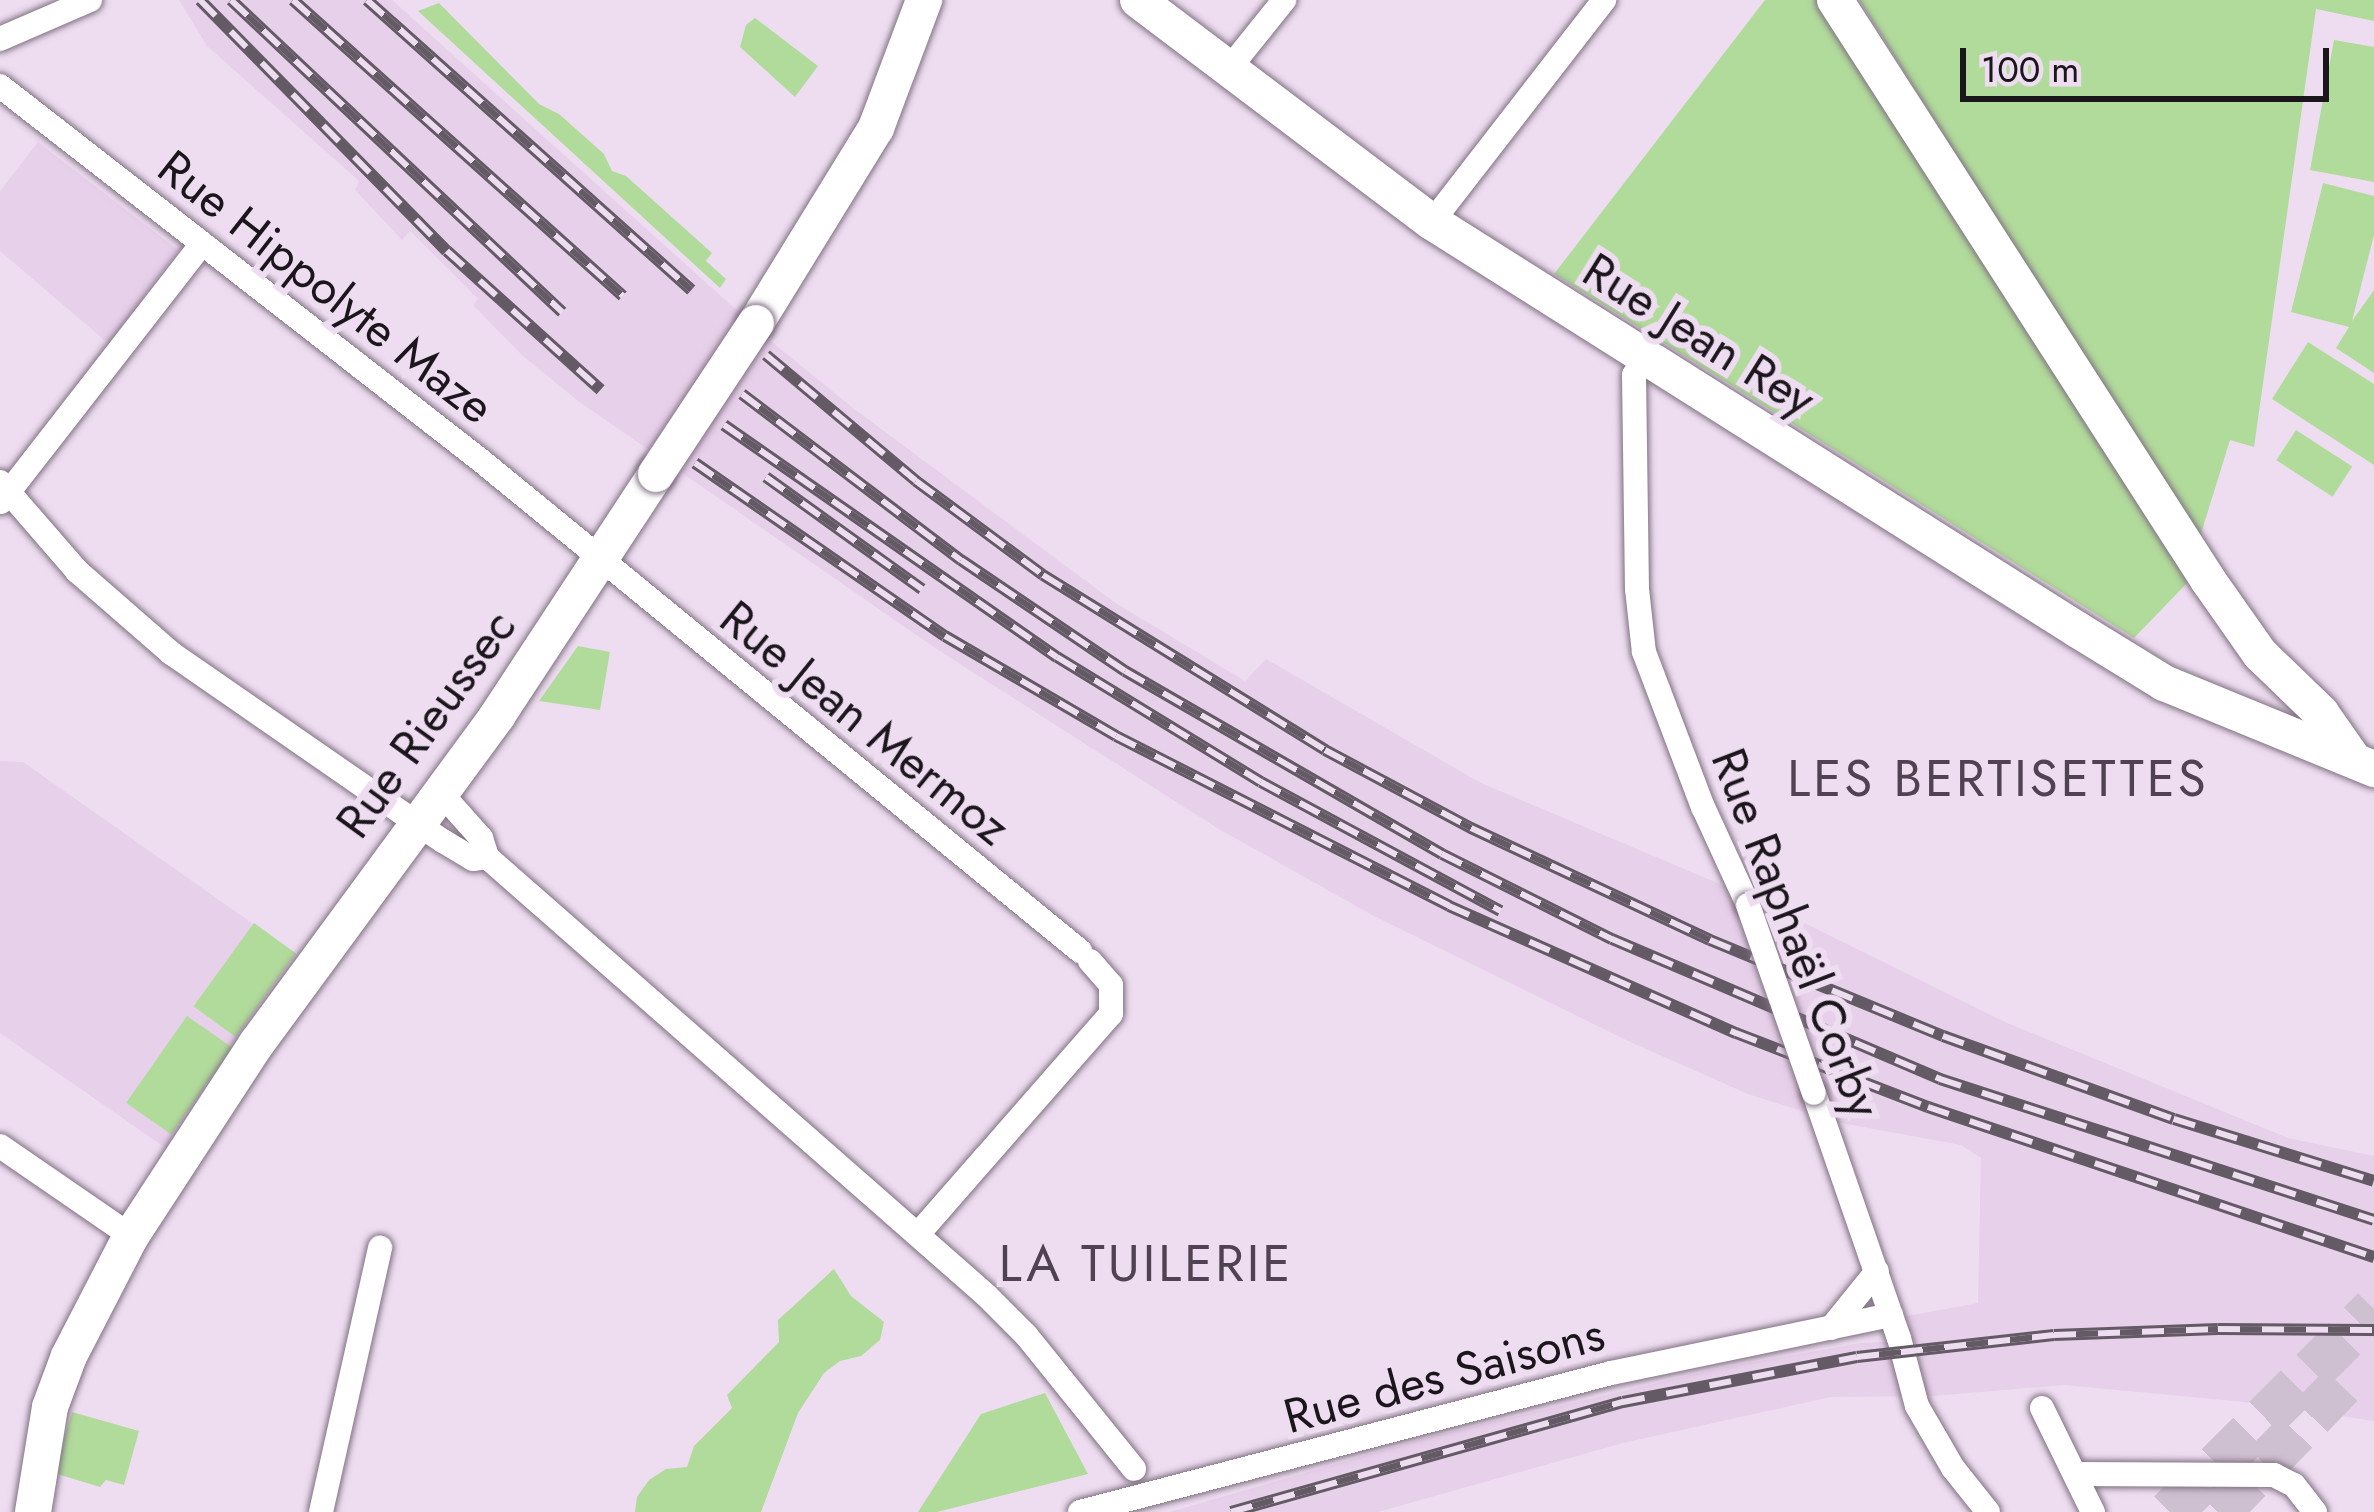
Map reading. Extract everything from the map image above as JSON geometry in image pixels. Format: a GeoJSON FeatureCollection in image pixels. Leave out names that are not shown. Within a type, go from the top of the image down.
{"type":"FeatureCollection","features":[{"type":"Feature","properties":{"kind":"street"},"geometry":{"type":"LineString","coordinates":[[0,39],[90,0]]}},
{"type":"Feature","properties":{"kind":"street","name":"Rue Rieussec"},"geometry":{"type":"LineString","coordinates":[[30,1509],[50,1407],[131,1236],[211,1110],[508,699],[756,322],[876,128],[924,0]]}},
{"type":"Feature","properties":{"kind":"street","name":"Rue Jean Rey"},"geometry":{"type":"LineString","coordinates":[[1138,0],[1432,222],[2164,683],[2362,762]]}},
{"type":"Feature","properties":{"kind":"street"},"geometry":{"type":"LineString","coordinates":[[1228,70],[1284,0]]}},
{"type":"Feature","properties":{"kind":"street"},"geometry":{"type":"LineString","coordinates":[[1432,222],[1604,0]]}},
{"type":"Feature","properties":{"kind":"street"},"geometry":{"type":"LineString","coordinates":[[1835,0],[2260,654],[2321,712],[2362,762]]}},
{"type":"Feature","properties":{"kind":"street","name":"Rue Hippolyte Maze"},"geometry":{"type":"LineString","coordinates":[[0,86],[479,459],[597,560]]}},
{"type":"Feature","properties":{"kind":"street"},"geometry":{"type":"LineString","coordinates":[[202,244],[3,492],[77,571],[171,652],[473,860],[487,857]]}},
{"type":"Feature","properties":{"kind":"street","name":"Rue Raphaël Corby"},"geometry":{"type":"LineString","coordinates":[[1645,358],[1634,375],[1637,590],[1644,652],[1703,806],[1748,905],[1864,1232],[1922,1418],[1988,1512]]}},
{"type":"Feature","properties":{"kind":"street","name":"Rue Jean Mermoz"},"geometry":{"type":"LineString","coordinates":[[597,560],[1085,956],[1111,985],[1112,1014],[919,1233]]}},
{"type":"Feature","properties":{"kind":"street"},"geometry":{"type":"LineString","coordinates":[[2233,714],[2260,654]]}},
{"type":"Feature","properties":{"kind":"street"},"geometry":{"type":"LineString","coordinates":[[440,792],[481,838],[487,857],[919,1233],[1026,1334],[1134,1469]]}},
{"type":"Feature","properties":{"kind":"street"},"geometry":{"type":"LineString","coordinates":[[0,1146],[131,1236]]}},
{"type":"Feature","properties":{"kind":"street"},"geometry":{"type":"LineString","coordinates":[[321,1512],[380,1248]]}},
{"type":"Feature","properties":{"kind":"street"},"geometry":{"type":"LineString","coordinates":[[1831,1328],[1876,1271]]}},
{"type":"Feature","properties":{"kind":"street","name":"Rue des Saisons"},"geometry":{"type":"LineString","coordinates":[[1080,1512],[1611,1373],[1891,1315]]}},
{"type":"Feature","properties":{"kind":"street"},"geometry":{"type":"LineString","coordinates":[[2042,1408],[2093,1512]]}},
{"type":"Feature","properties":{"kind":"street"},"geometry":{"type":"LineString","coordinates":[[2075,1474],[2274,1475],[2294,1485],[2315,1512]]}},
{"type":"Feature","properties":{"kind":"shaded area"},"geometry":{"type":"Polygon","coordinates":[[[179,0],[392,0],[772,342],[853,408],[1117,604],[1245,681],[1266,659],[1481,783],[1760,901],[2005,1022],[2288,1138],[2374,1156],[2374,1421],[2255,1403],[2064,1385],[1934,1396],[1831,1397],[1623,1443],[1378,1512],[1170,1512],[1433,1436],[1720,1368],[1861,1343],[1911,1341],[1902,1317],[1978,1303],[1981,1158],[1961,1145],[1836,1122],[1748,1094],[1628,1041],[1372,915],[1217,828],[938,650],[578,401],[523,356],[473,305],[478,299],[410,231],[402,240],[355,190],[359,181],[207,46],[179,0]]]}},
{"type":"Feature","properties":{"kind":"shaded area"},"geometry":{"type":"Polygon","coordinates":[[[38,142],[178,250],[109,344],[0,251],[0,191],[38,142]]]}},
{"type":"Feature","properties":{"kind":"shaded area"},"geometry":{"type":"Polygon","coordinates":[[[0,761],[23,762],[300,957],[170,1151],[0,1033],[0,761]]]}},
{"type":"Feature","properties":{"kind":"green space"},"geometry":{"type":"Polygon","coordinates":[[[1765,0],[1817,0],[2190,580],[2134,638],[1554,274],[1765,0]]]}},
{"type":"Feature","properties":{"kind":"green space"},"geometry":{"type":"Polygon","coordinates":[[[1859,0],[2374,0],[2374,21],[2316,9],[2254,447],[2230,440],[2199,540],[1859,0]]]}},
{"type":"Feature","properties":{"kind":"green space"},"geometry":{"type":"Polygon","coordinates":[[[439,3],[539,104],[559,114],[604,154],[612,171],[626,176],[712,253],[706,261],[726,279],[720,288],[418,11],[439,3]]]}},
{"type":"Feature","properties":{"kind":"green space"},"geometry":{"type":"Polygon","coordinates":[[[755,18],[818,66],[795,97],[740,47],[746,25],[755,18]]]}},
{"type":"Feature","properties":{"kind":"green space"},"geometry":{"type":"Polygon","coordinates":[[[2334,40],[2374,47],[2374,182],[2310,170],[2334,40]]]}},
{"type":"Feature","properties":{"kind":"green space"},"geometry":{"type":"Polygon","coordinates":[[[2323,183],[2374,196],[2374,235],[2352,321],[2374,290],[2374,373],[2336,348],[2349,327],[2291,312],[2323,183]]]}},
{"type":"Feature","properties":{"kind":"green space"},"geometry":{"type":"Polygon","coordinates":[[[2308,342],[2374,384],[2374,465],[2272,399],[2308,342]]]}},
{"type":"Feature","properties":{"kind":"green space"},"geometry":{"type":"Polygon","coordinates":[[[2296,430],[2352,466],[2333,497],[2276,460],[2296,430]]]}},
{"type":"Feature","properties":{"kind":"green space"},"geometry":{"type":"Polygon","coordinates":[[[578,646],[610,652],[600,710],[539,701],[578,646]]]}},
{"type":"Feature","properties":{"kind":"green space"},"geometry":{"type":"Polygon","coordinates":[[[254,923],[296,954],[236,1037],[193,1006],[254,923]]]}},
{"type":"Feature","properties":{"kind":"green space"},"geometry":{"type":"Polygon","coordinates":[[[187,1016],[232,1048],[171,1134],[126,1103],[187,1016]]]}},
{"type":"Feature","properties":{"kind":"green space"},"geometry":{"type":"Polygon","coordinates":[[[834,1269],[851,1296],[884,1322],[880,1340],[861,1356],[840,1361],[824,1373],[798,1413],[761,1512],[635,1512],[637,1497],[649,1480],[666,1469],[687,1467],[694,1446],[732,1408],[727,1395],[779,1342],[778,1320],[834,1269]]]}},
{"type":"Feature","properties":{"kind":"green space"},"geometry":{"type":"Polygon","coordinates":[[[1045,1393],[1088,1474],[937,1512],[918,1512],[981,1414],[1045,1393]]]}},
{"type":"Feature","properties":{"kind":"green space"},"geometry":{"type":"Polygon","coordinates":[[[72,1412],[139,1431],[124,1485],[106,1480],[100,1487],[54,1473],[72,1412]]]}},
{"type":"Feature","properties":{"kind":"tunnel"},"geometry":{"type":"LineString","coordinates":[[2170,1512],[2374,1309]]}},
{"type":"Feature","properties":{"kind":"tunnel"},"geometry":{"type":"LineString","coordinates":[[2218,1512],[2341,1385]]}},
{"type":"Feature","properties":{"kind":"railway"},"geometry":{"type":"LineString","coordinates":[[200,0],[447,251],[601,390]]}},
{"type":"Feature","properties":{"kind":"railway"},"geometry":{"type":"LineString","coordinates":[[231,0],[562,312]]}},
{"type":"Feature","properties":{"kind":"railway"},"geometry":{"type":"LineString","coordinates":[[293,0],[623,296]]}},
{"type":"Feature","properties":{"kind":"railway"},"geometry":{"type":"LineString","coordinates":[[367,0],[691,290]]}},
{"type":"Feature","properties":{"kind":"railway"},"geometry":{"type":"LineString","coordinates":[[766,355],[916,481],[1043,575],[1325,750],[1471,828],[1710,940],[1943,1036],[2174,1119],[2374,1181]]}},
{"type":"Feature","properties":{"kind":"railway"},"geometry":{"type":"LineString","coordinates":[[742,394],[961,560],[1125,671],[1442,854],[1612,939],[1940,1079],[2374,1220]]}},
{"type":"Feature","properties":{"kind":"railway"},"geometry":{"type":"LineString","coordinates":[[724,425],[1057,657],[1261,782],[1501,911]]}},
{"type":"Feature","properties":{"kind":"railway"},"geometry":{"type":"LineString","coordinates":[[695,463],[945,636],[1116,736],[1449,906],[1736,1033],[1928,1107],[2374,1257]]}},
{"type":"Feature","properties":{"kind":"railway"},"geometry":{"type":"LineString","coordinates":[[766,477],[922,589]]}},
{"type":"Feature","properties":{"kind":"railway"},"geometry":{"type":"LineString","coordinates":[[1231,1512],[1623,1402],[1857,1357],[2054,1335],[2374,1330]]}},
{"type":"Feature","properties":{"kind":"district","name":"LES BERTISETTES"},"geometry":{"type":"Point","coordinates":[1998,778]}},
{"type":"Feature","properties":{"kind":"district","name":"LA TUILERIE"},"geometry":{"type":"Point","coordinates":[1146,1263]}}]}
